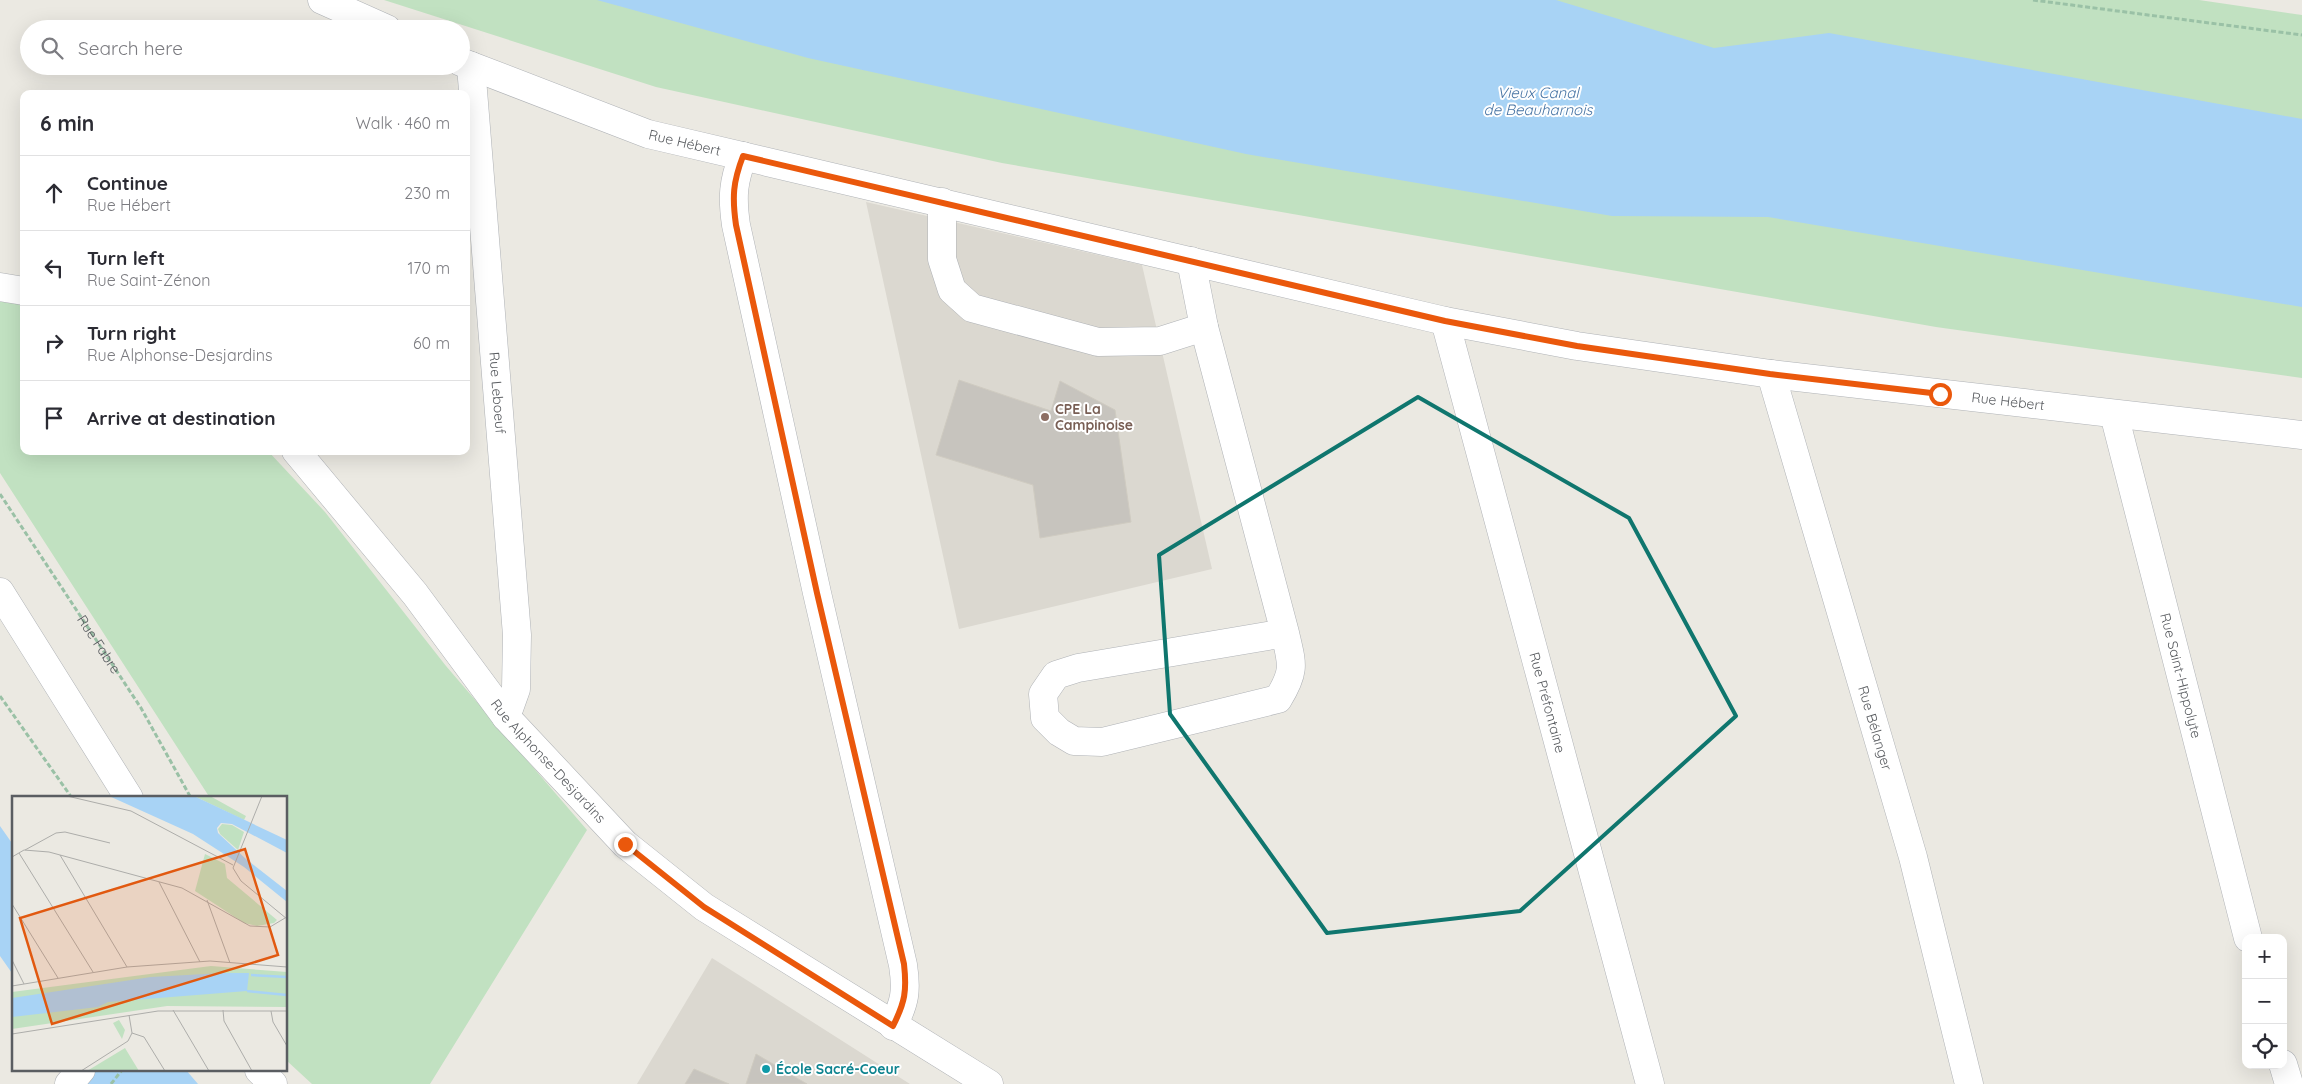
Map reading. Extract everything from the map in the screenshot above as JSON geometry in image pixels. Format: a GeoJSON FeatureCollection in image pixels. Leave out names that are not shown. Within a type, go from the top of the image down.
{"type":"FeatureCollection","features":[{"type":"Feature","properties":{"kind":"street"},"geometry":{"type":"LineString","coordinates":[[322,0],[367,20]]}},
{"type":"Feature","properties":{"kind":"street","name":"Rue Hébert"},"geometry":{"type":"LineString","coordinates":[[470,66],[648,134],[1445,321],[1577,346],[1770,374],[2302,435]]}},
{"type":"Feature","properties":{"kind":"street","name":"Rue Leboeuf"},"geometry":{"type":"LineString","coordinates":[[467,75],[468,90]]}},
{"type":"Feature","properties":{"kind":"street","name":"Rue Leboeuf"},"geometry":{"type":"LineString","coordinates":[[470,108],[518,635],[516,689],[506,717]]}},
{"type":"Feature","properties":{"kind":"street"},"geometry":{"type":"LineString","coordinates":[[743,156],[736,174],[732,199],[736,225],[817,593],[904,964],[906,984],[904,1004],[893,1026]]}},
{"type":"Feature","properties":{"kind":"street"},"geometry":{"type":"LineString","coordinates":[[942,202],[942,259],[952,290],[972,308],[1098,342],[1160,341],[1204,327]]}},
{"type":"Feature","properties":{"kind":"street"},"geometry":{"type":"LineString","coordinates":[[1191,261],[1204,327],[1285,632],[1292,665],[1286,687],[1278,699],[1102,742],[1074,741],[1059,732],[1045,718],[1043,694],[1056,675],[1078,668],[1285,632]]}},
{"type":"Feature","properties":{"kind":"street"},"geometry":{"type":"LineString","coordinates":[[0,287],[20,290]]}},
{"type":"Feature","properties":{"kind":"street","name":"Rue Préfontaine"},"geometry":{"type":"LineString","coordinates":[[1445,321],[1650,1084]]}},
{"type":"Feature","properties":{"kind":"street","name":"Rue Bélanger"},"geometry":{"type":"LineString","coordinates":[[1770,374],[1913,857],[1969,1084]]}},
{"type":"Feature","properties":{"kind":"street","name":"Rue Saint-Hippolyte"},"geometry":{"type":"LineString","coordinates":[[2114,414],[2247,934]]}},
{"type":"Feature","properties":{"kind":"street","name":"Rue Alphonse-Desjardins"},"geometry":{"type":"LineString","coordinates":[[299,455],[415,594],[506,717],[625,844],[704,907],[989,1084]]}},
{"type":"Feature","properties":{"kind":"street"},"geometry":{"type":"LineString","coordinates":[[0,592],[128,796]]}},
{"type":"Feature","properties":{"kind":"street"},"geometry":{"type":"LineString","coordinates":[[2284,1069],[2289,1084]]}},
{"type":"Feature","properties":{"kind":"street"},"geometry":{"type":"LineString","coordinates":[[69,1084],[79,1072]]}},
{"type":"Feature","properties":{"kind":"street"},"geometry":{"type":"LineString","coordinates":[[261,1072],[273,1084]]}},
{"type":"Feature","properties":{"kind":"path"},"geometry":{"type":"LineString","coordinates":[[2033,0],[2302,35]]}},
{"type":"Feature","properties":{"kind":"path","name":"Rue Fabre"},"geometry":{"type":"LineString","coordinates":[[0,494],[141,708],[190,796]]}},
{"type":"Feature","properties":{"kind":"path"},"geometry":{"type":"LineString","coordinates":[[0,696],[71,796]]}},
{"type":"Feature","properties":{"kind":"path"},"geometry":{"type":"LineString","coordinates":[[111,1084],[120,1072]]}},
{"type":"Feature","properties":{"kind":"highlighted area"},"geometry":{"type":"Polygon","coordinates":[[[1418,397],[1629,518],[1736,716],[1520,911],[1327,933],[1170,714],[1159,555],[1418,397]]]}},
{"type":"Feature","properties":{"kind":"shaded area","name":"CPE La Campinoise"},"geometry":{"type":"Polygon","coordinates":[[[866,202],[1142,265],[1212,569],[959,629],[866,202]]]}},
{"type":"Feature","properties":{"kind":"shaded area"},"geometry":{"type":"Polygon","coordinates":[[[712,958],[910,1084],[637,1084],[712,958]]]}},
{"type":"Feature","properties":{"kind":"green space","name":"Vieux Canal de Beauharnois"},"geometry":{"type":"Polygon","coordinates":[[[384,0],[2199,0],[2302,15],[2302,378],[1936,327],[1002,163],[656,87],[470,28],[470,20],[447,20],[384,0]]]}},
{"type":"Feature","properties":{"kind":"green space"},"geometry":{"type":"Polygon","coordinates":[[[20,301],[20,455],[272,455],[325,512],[446,666],[587,830],[430,1084],[312,1084],[288,1062],[288,796],[209,796],[0,473],[0,302],[20,301]]]}},
{"type":"Feature","properties":{"kind":"water","name":"Vieux Canal de Beauharnois"},"geometry":{"type":"Polygon","coordinates":[[[597,0],[1556,0],[1714,48],[1829,33],[2302,119],[2302,307],[1768,217],[1612,216],[1246,154],[808,58],[597,0]]]}},
{"type":"Feature","properties":{"kind":"water"},"geometry":{"type":"Polygon","coordinates":[[[0,826],[12,843],[12,973],[0,956],[0,826]]]}},
{"type":"Feature","properties":{"kind":"water"},"geometry":{"type":"Polygon","coordinates":[[[71,1072],[188,1072],[198,1084],[78,1084],[71,1072]]]}},
{"type":"Feature","properties":{"kind":"building"},"geometry":{"type":"Polygon","coordinates":[[[959,380],[1051,411],[1060,381],[1115,410],[1131,522],[1040,538],[1033,485],[936,455],[959,380]]]}},
{"type":"Feature","properties":{"kind":"building","name":"École Sacré-Coeur"},"geometry":{"type":"Polygon","coordinates":[[[756,1054],[807,1084],[746,1084],[756,1054]]]}},
{"type":"Feature","properties":{"kind":"building"},"geometry":{"type":"Polygon","coordinates":[[[694,1069],[729,1084],[685,1084],[694,1069]]]}},
{"type":"Feature","properties":{"kind":"place","name":"CPE La Campinoise"},"geometry":{"type":"Point","coordinates":[1045,417]}},
{"type":"Feature","properties":{"kind":"place","name":"École Sacré-Coeur"},"geometry":{"type":"Point","coordinates":[766,1069]}},
{"type":"Feature","properties":{"kind":"route"},"geometry":{"type":"LineString","coordinates":[[625,844],[704,907],[893,1026],[904,1004],[906,984],[904,964],[817,593],[736,225],[732,199],[736,174],[743,156],[1445,321],[1577,346],[1770,374],[1940,394]]}}]}
